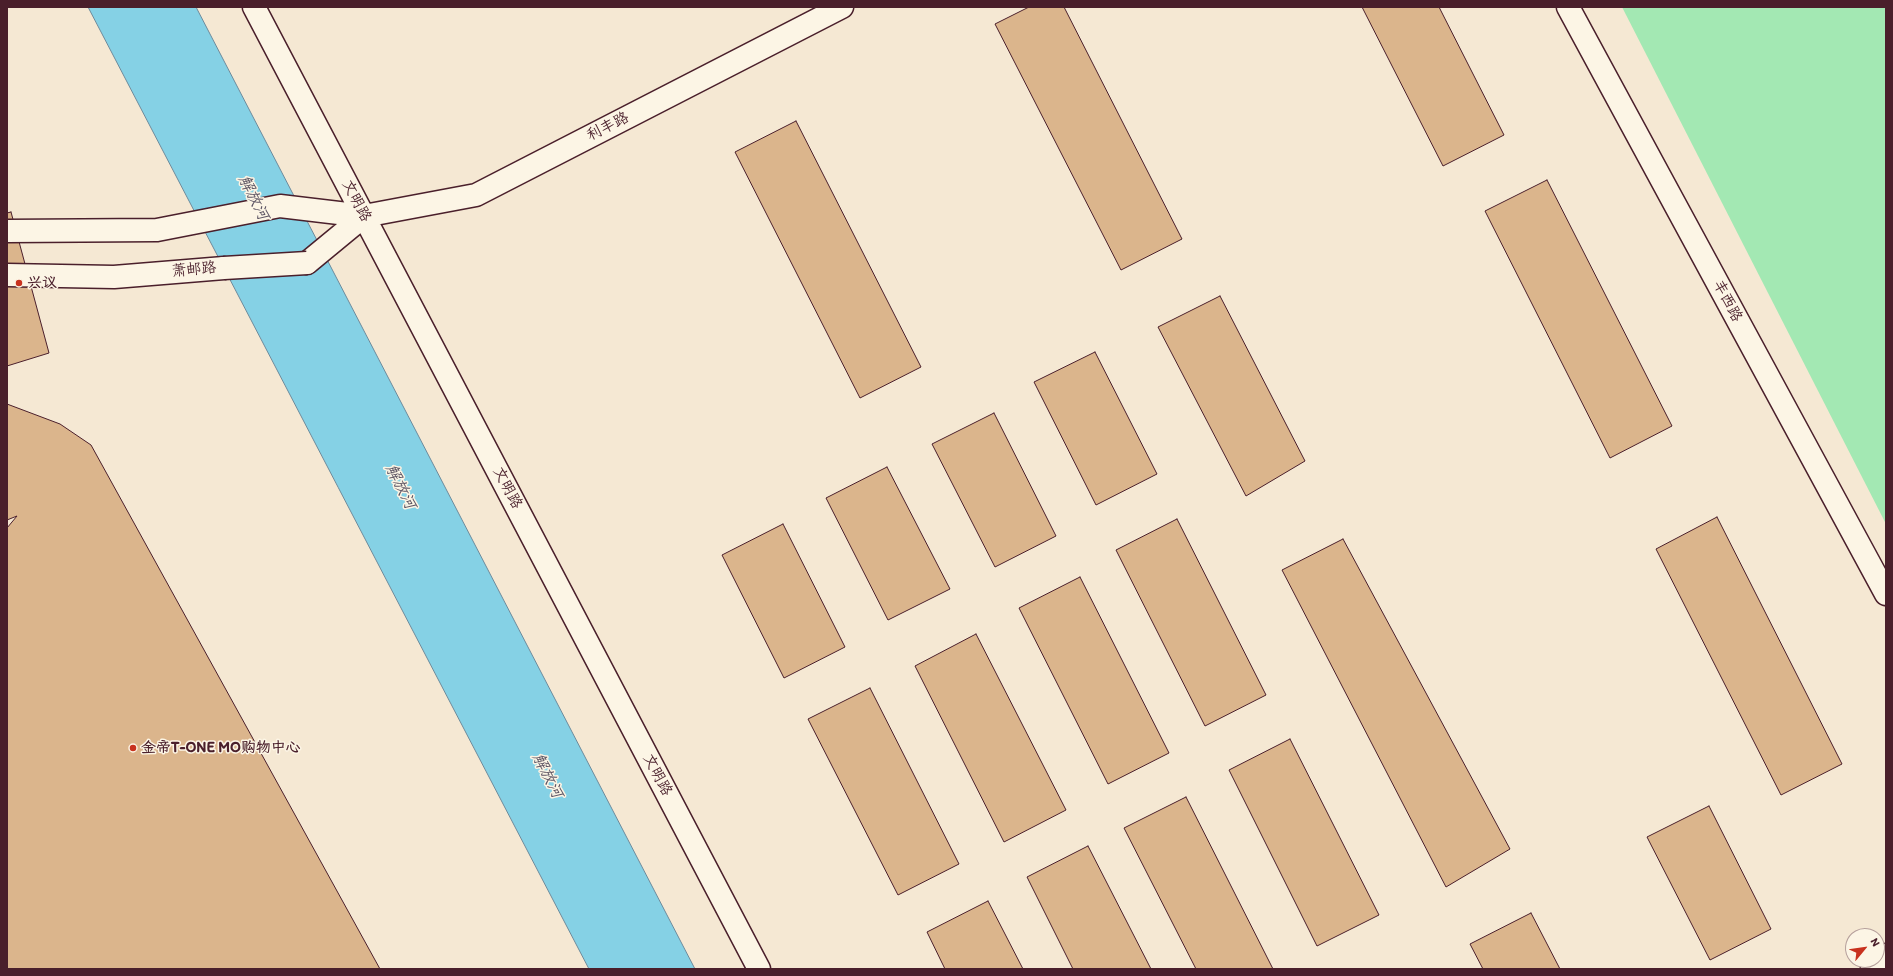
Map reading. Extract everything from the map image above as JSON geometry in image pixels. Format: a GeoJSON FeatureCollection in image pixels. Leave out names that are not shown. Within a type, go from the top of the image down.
{"type":"FeatureCollection","features":[{"type":"Feature","properties":{"kind":"street","name":"文明路"},"geometry":{"type":"LineString","coordinates":[[254,7],[759,969]]}},
{"type":"Feature","properties":{"kind":"street","name":"利丰路"},"geometry":{"type":"LineString","coordinates":[[364,216],[476,195],[842,7]]}},
{"type":"Feature","properties":{"kind":"street","name":"丰西路"},"geometry":{"type":"LineString","coordinates":[[1568,7],[1886,594]]}},
{"type":"Feature","properties":{"kind":"street"},"geometry":{"type":"LineString","coordinates":[[7,231],[157,230],[280,206],[364,216]]}},
{"type":"Feature","properties":{"kind":"street","name":"萧邮路"},"geometry":{"type":"LineString","coordinates":[[7,275],[114,277],[307,263],[364,216]]}},
{"type":"Feature","properties":{"kind":"street"},"geometry":{"type":"LineString","coordinates":[[1872,969],[1886,956]]}},
{"type":"Feature","properties":{"kind":"green space"},"geometry":{"type":"Polygon","coordinates":[[[1622,7],[1886,7],[1886,524],[1622,7]]]}},
{"type":"Feature","properties":{"kind":"water","name":"解放河"},"geometry":{"type":"Polygon","coordinates":[[[88,7],[196,7],[695,969],[589,969],[88,7]]]}},
{"type":"Feature","properties":{"kind":"building"},"geometry":{"type":"Polygon","coordinates":[[[1029,7],[1064,7],[1182,239],[1121,270],[995,24],[1029,7]]]}},
{"type":"Feature","properties":{"kind":"building"},"geometry":{"type":"Polygon","coordinates":[[[1362,7],[1439,7],[1504,135],[1443,166],[1362,7]]]}},
{"type":"Feature","properties":{"kind":"building"},"geometry":{"type":"Polygon","coordinates":[[[796,121],[921,367],[860,398],[735,152],[796,121]]]}},
{"type":"Feature","properties":{"kind":"building"},"geometry":{"type":"Polygon","coordinates":[[[1547,180],[1672,426],[1610,458],[1485,211],[1547,180]]]}},
{"type":"Feature","properties":{"kind":"building","name":"兴议"},"geometry":{"type":"Polygon","coordinates":[[[11,212],[49,353],[7,366],[7,213],[11,212]]]}},
{"type":"Feature","properties":{"kind":"building"},"geometry":{"type":"Polygon","coordinates":[[[1220,296],[1305,461],[1246,496],[1158,327],[1220,296]]]}},
{"type":"Feature","properties":{"kind":"building"},"geometry":{"type":"Polygon","coordinates":[[[1095,352],[1157,474],[1096,505],[1034,382],[1095,352]]]}},
{"type":"Feature","properties":{"kind":"building","name":"金帝T-ONE MO购物中心"},"geometry":{"type":"Polygon","coordinates":[[[7,404],[60,424],[91,445],[380,969],[7,969],[7,528],[17,516],[7,520],[7,404]]]}},
{"type":"Feature","properties":{"kind":"building"},"geometry":{"type":"Polygon","coordinates":[[[994,413],[1056,536],[995,567],[932,444],[994,413]]]}},
{"type":"Feature","properties":{"kind":"building"},"geometry":{"type":"Polygon","coordinates":[[[887,467],[950,589],[888,620],[826,498],[887,467]]]}},
{"type":"Feature","properties":{"kind":"building"},"geometry":{"type":"Polygon","coordinates":[[[1717,517],[1842,764],[1781,795],[1656,549],[1717,517]]]}},
{"type":"Feature","properties":{"kind":"building"},"geometry":{"type":"Polygon","coordinates":[[[1177,519],[1266,695],[1205,726],[1116,550],[1177,519]]]}},
{"type":"Feature","properties":{"kind":"building"},"geometry":{"type":"Polygon","coordinates":[[[783,524],[845,647],[784,678],[722,555],[783,524]]]}},
{"type":"Feature","properties":{"kind":"building"},"geometry":{"type":"Polygon","coordinates":[[[1343,539],[1510,849],[1446,887],[1282,570],[1343,539]]]}},
{"type":"Feature","properties":{"kind":"building"},"geometry":{"type":"Polygon","coordinates":[[[1080,577],[1169,753],[1108,784],[1019,608],[1080,577]]]}},
{"type":"Feature","properties":{"kind":"building"},"geometry":{"type":"Polygon","coordinates":[[[976,634],[1066,810],[1004,842],[915,666],[976,634]]]}},
{"type":"Feature","properties":{"kind":"building"},"geometry":{"type":"Polygon","coordinates":[[[870,688],[959,864],[898,895],[808,719],[870,688]]]}},
{"type":"Feature","properties":{"kind":"building"},"geometry":{"type":"Polygon","coordinates":[[[1290,739],[1379,915],[1317,946],[1229,770],[1290,739]]]}},
{"type":"Feature","properties":{"kind":"building"},"geometry":{"type":"Polygon","coordinates":[[[1186,797],[1273,969],[1196,969],[1124,828],[1186,797]]]}},
{"type":"Feature","properties":{"kind":"building"},"geometry":{"type":"Polygon","coordinates":[[[1709,806],[1771,929],[1710,960],[1647,837],[1709,806]]]}},
{"type":"Feature","properties":{"kind":"building"},"geometry":{"type":"Polygon","coordinates":[[[1088,846],[1151,969],[1073,969],[1027,877],[1088,846]]]}},
{"type":"Feature","properties":{"kind":"building"},"geometry":{"type":"Polygon","coordinates":[[[988,901],[1023,969],[945,969],[927,932],[988,901]]]}},
{"type":"Feature","properties":{"kind":"building"},"geometry":{"type":"Polygon","coordinates":[[[1531,913],[1560,969],[1483,969],[1470,944],[1531,913]]]}},
{"type":"Feature","properties":{"kind":"place","name":"兴议"},"geometry":{"type":"Point","coordinates":[19,283]}},
{"type":"Feature","properties":{"kind":"place","name":"金帝T-ONE MO购物中心"},"geometry":{"type":"Point","coordinates":[133,748]}}]}
